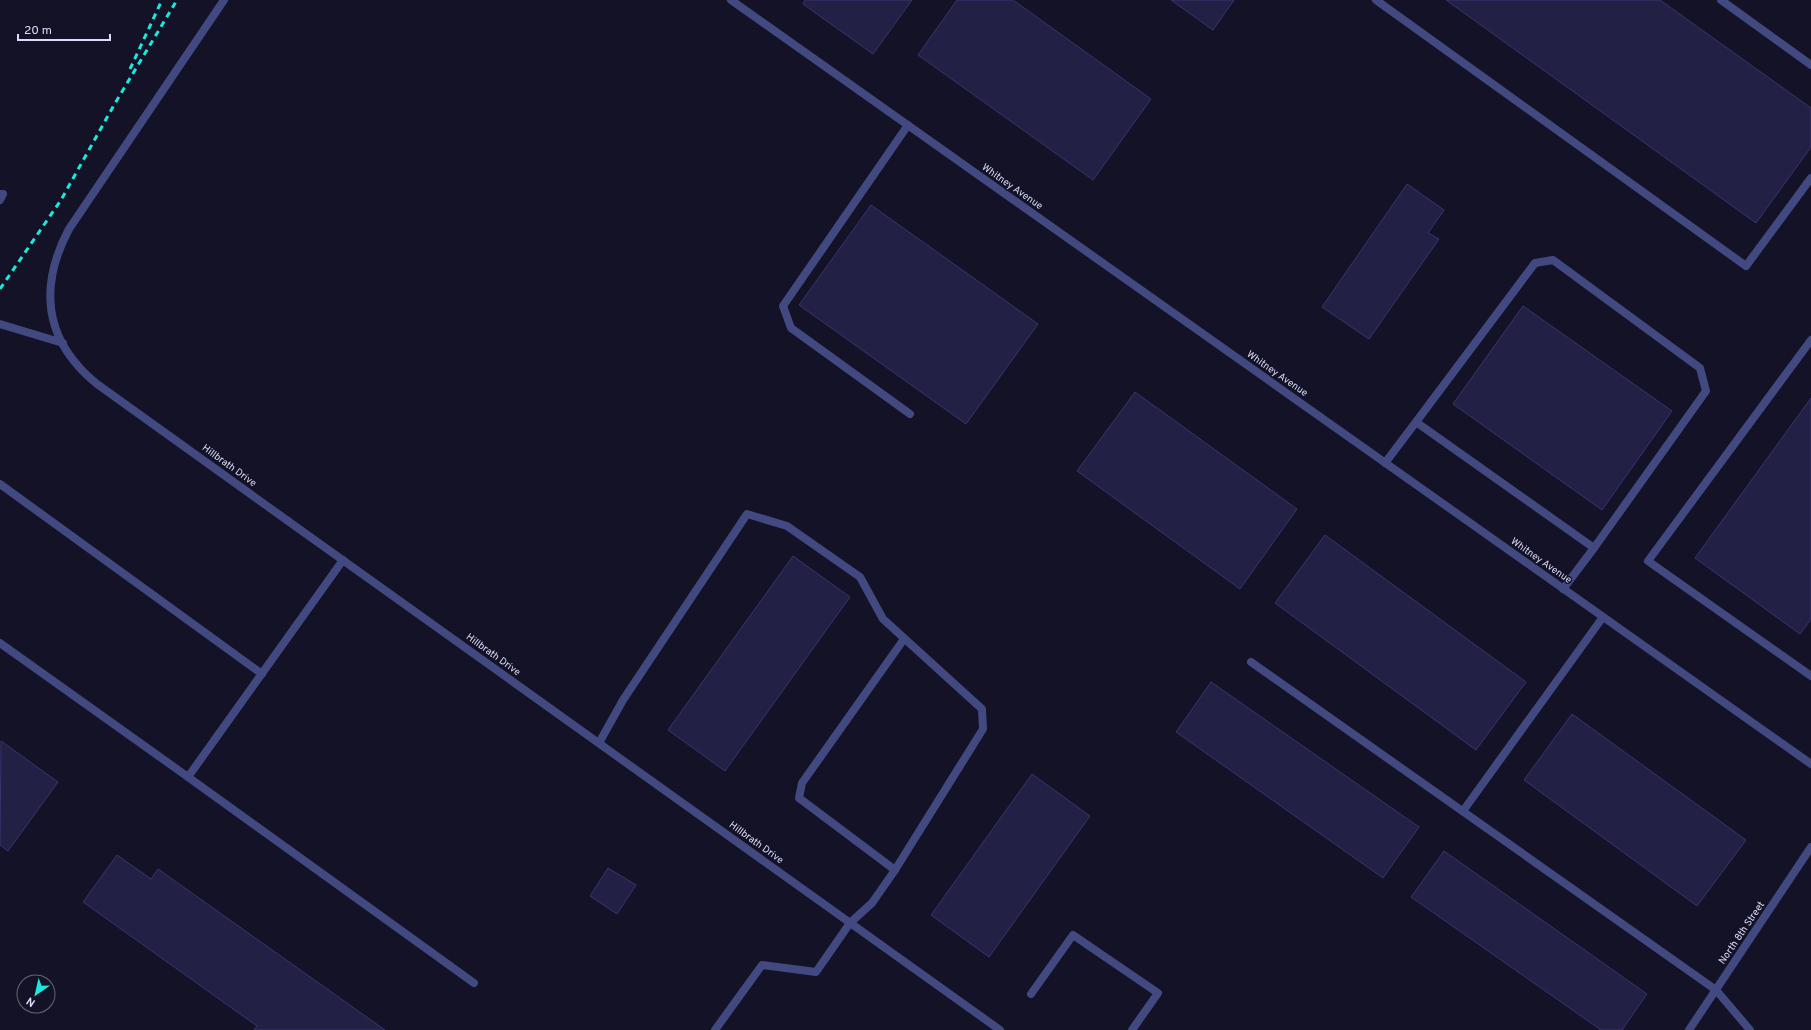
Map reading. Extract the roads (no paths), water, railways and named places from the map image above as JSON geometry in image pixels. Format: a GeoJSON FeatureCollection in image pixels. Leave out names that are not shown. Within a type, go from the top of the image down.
{"type":"FeatureCollection","features":[{"type":"Feature","properties":{"kind":"street","name":"Hillbrath Drive"},"geometry":{"type":"LineString","coordinates":[[224,0],[69,229],[59,248],[53,269],[50,290],[51,311],[57,331],[79,368],[97,384],[1000,1030]]}},
{"type":"Feature","properties":{"kind":"street","name":"Whitney Avenue"},"geometry":{"type":"LineString","coordinates":[[731,0],[1811,764]]}},
{"type":"Feature","properties":{"kind":"street"},"geometry":{"type":"LineString","coordinates":[[1376,0],[1746,266],[1811,178]]}},
{"type":"Feature","properties":{"kind":"street"},"geometry":{"type":"LineString","coordinates":[[1721,0],[1811,65]]}},
{"type":"Feature","properties":{"kind":"street"},"geometry":{"type":"LineString","coordinates":[[908,125],[783,306],[791,328],[910,414]]}},
{"type":"Feature","properties":{"kind":"street"},"geometry":{"type":"LineString","coordinates":[[0,194],[3,194],[0,200]]}},
{"type":"Feature","properties":{"kind":"street"},"geometry":{"type":"LineString","coordinates":[[1385,463],[1535,263],[1554,260],[1700,368],[1706,391],[1563,589]]}},
{"type":"Feature","properties":{"kind":"street"},"geometry":{"type":"LineString","coordinates":[[0,324],[63,343]]}},
{"type":"Feature","properties":{"kind":"street"},"geometry":{"type":"LineString","coordinates":[[1811,340],[1648,561],[1811,676]]}},
{"type":"Feature","properties":{"kind":"street"},"geometry":{"type":"LineString","coordinates":[[1416,422],[1594,548]]}},
{"type":"Feature","properties":{"kind":"street"},"geometry":{"type":"LineString","coordinates":[[0,484],[262,674]]}},
{"type":"Feature","properties":{"kind":"street"},"geometry":{"type":"LineString","coordinates":[[598,743],[623,700],[747,514],[787,526],[860,577],[883,619],[982,709],[983,729],[895,870],[872,903],[850,923],[816,972],[762,965],[715,1030]]}},
{"type":"Feature","properties":{"kind":"street"},"geometry":{"type":"LineString","coordinates":[[188,778],[343,560]]}},
{"type":"Feature","properties":{"kind":"street"},"geometry":{"type":"LineString","coordinates":[[1463,811],[1603,617]]}},
{"type":"Feature","properties":{"kind":"street"},"geometry":{"type":"LineString","coordinates":[[895,870],[799,798],[802,783],[904,639]]}},
{"type":"Feature","properties":{"kind":"street"},"geometry":{"type":"LineString","coordinates":[[0,643],[474,983]]}},
{"type":"Feature","properties":{"kind":"street"},"geometry":{"type":"LineString","coordinates":[[1251,662],[1716,990],[1750,1030]]}},
{"type":"Feature","properties":{"kind":"street","name":"North 8th Street"},"geometry":{"type":"LineString","coordinates":[[1689,1030],[1811,848]]}},
{"type":"Feature","properties":{"kind":"street"},"geometry":{"type":"LineString","coordinates":[[1031,994],[1073,935],[1158,993],[1132,1030]]}},
{"type":"Feature","properties":{"kind":"railway"},"geometry":{"type":"LineString","coordinates":[[130,69],[162,0]]}},
{"type":"Feature","properties":{"kind":"railway"},"geometry":{"type":"LineString","coordinates":[[0,289],[61,200],[114,105],[177,0]]}}]}
